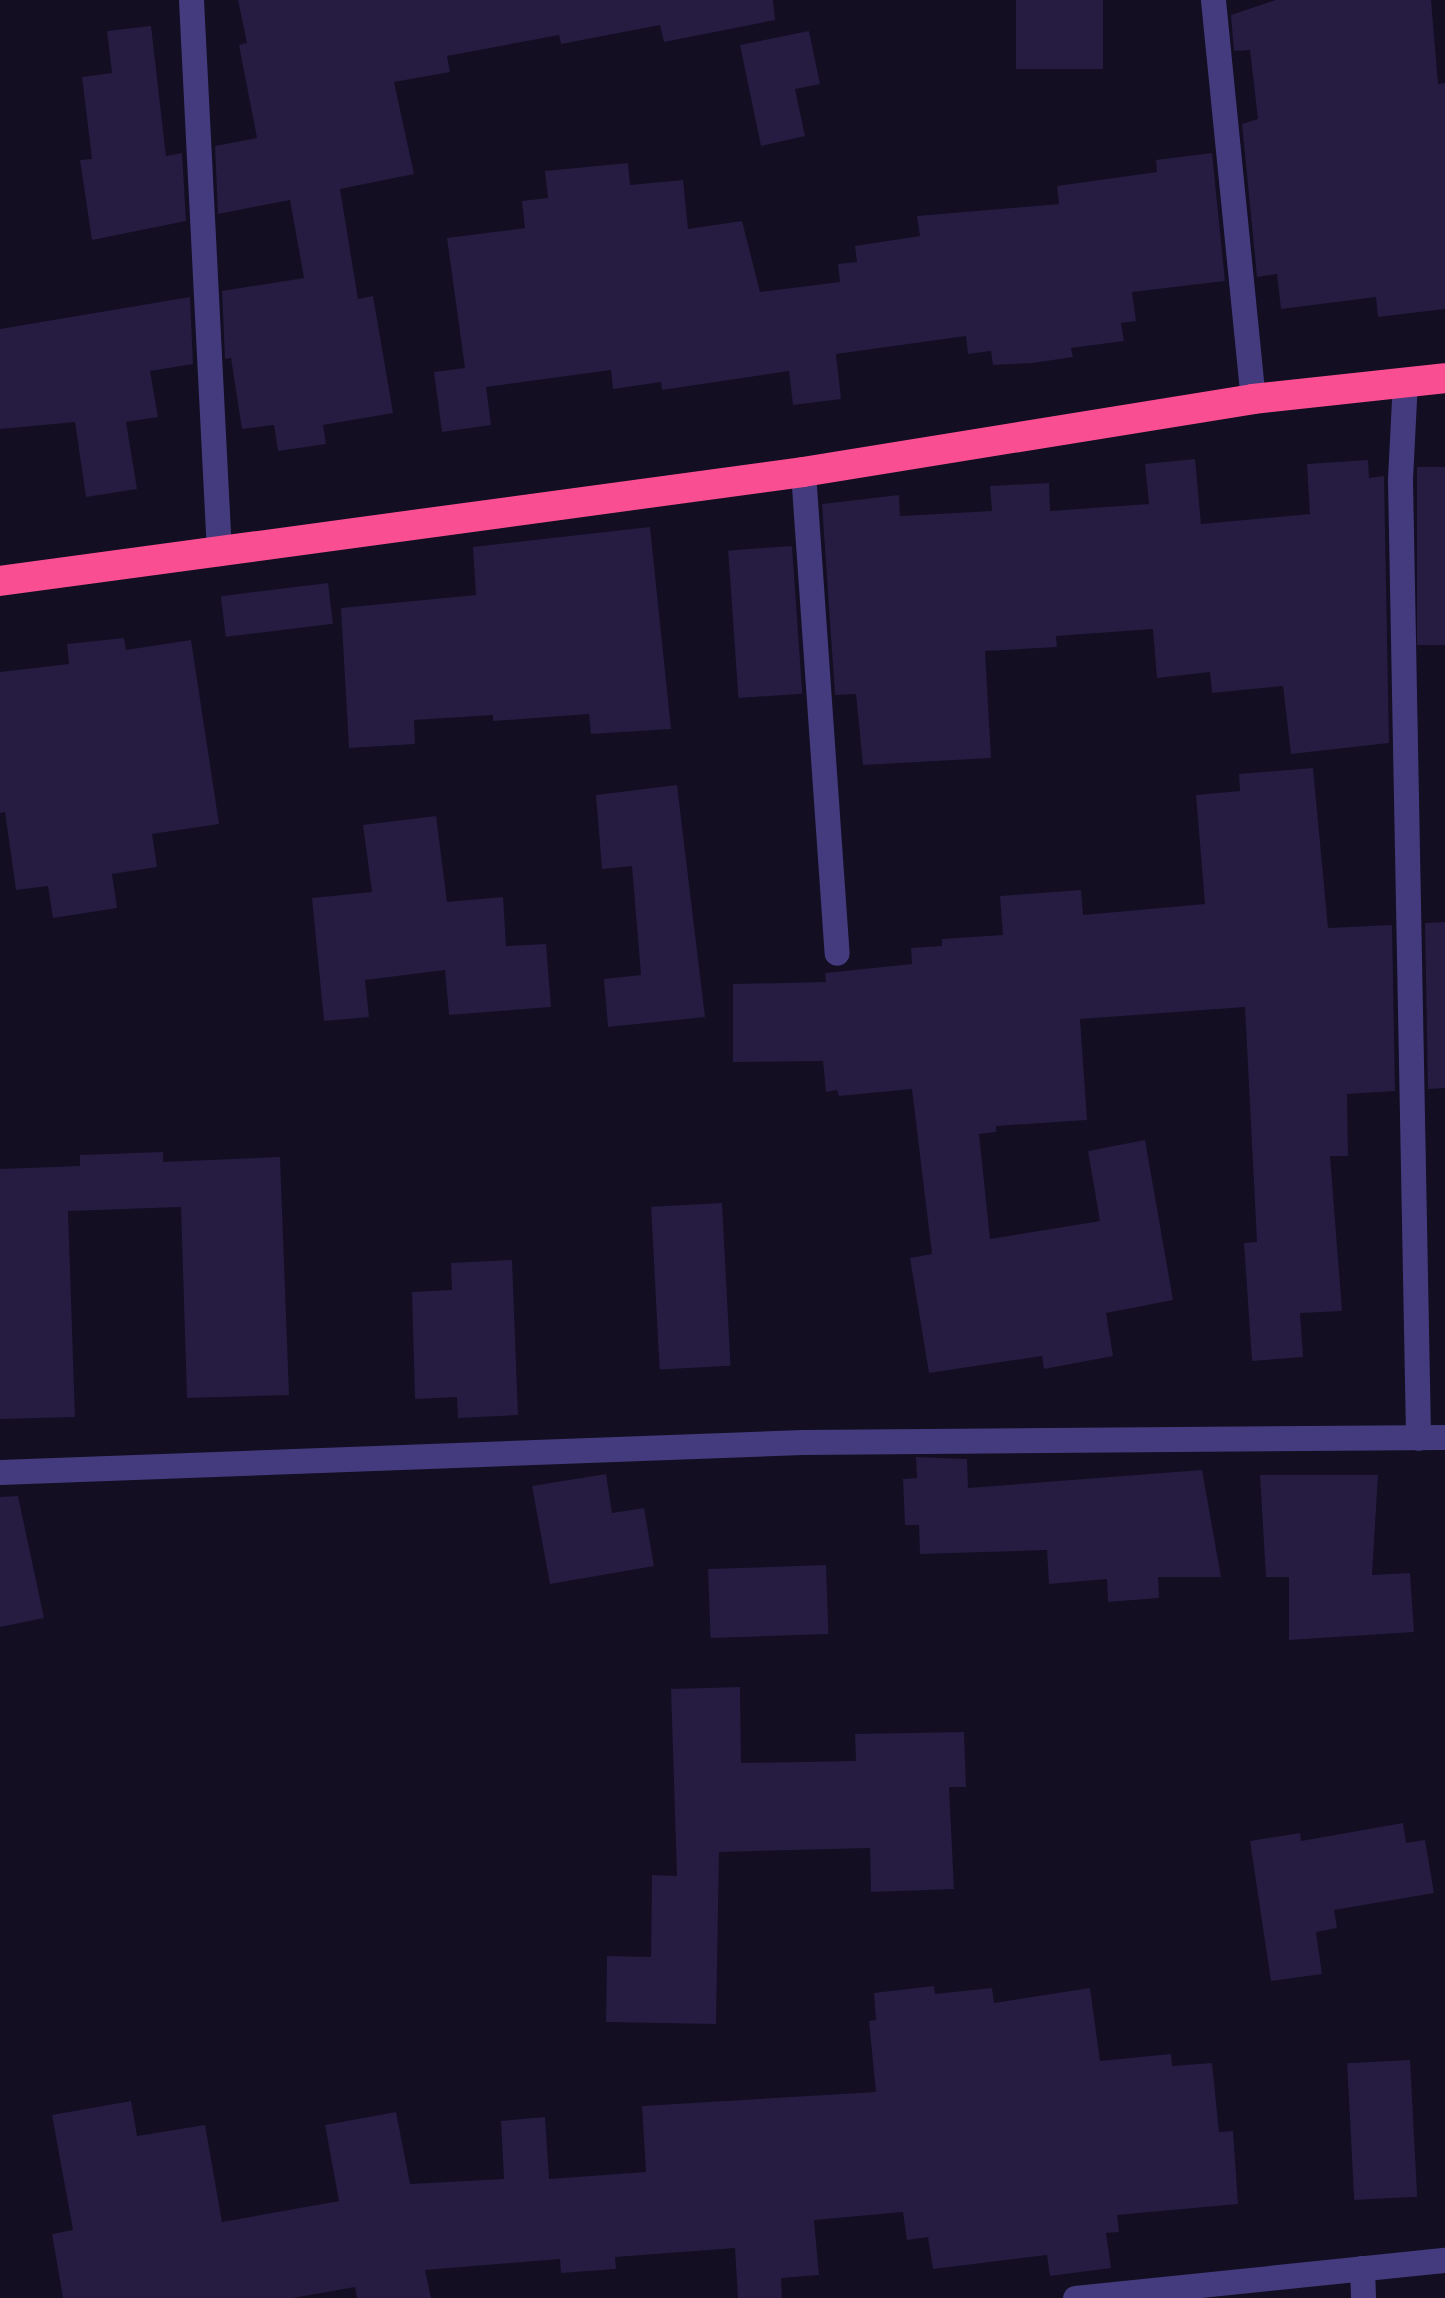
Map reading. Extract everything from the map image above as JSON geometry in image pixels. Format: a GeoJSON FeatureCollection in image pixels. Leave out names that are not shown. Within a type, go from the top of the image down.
{"type":"FeatureCollection","features":[{"type":"Feature","properties":{"kind":"highway"},"geometry":{"type":"LineString","coordinates":[[0,581],[804,472],[1253,400],[1445,378]]}},
{"type":"Feature","properties":{"kind":"street"},"geometry":{"type":"LineString","coordinates":[[191,0],[219,553]]}},
{"type":"Feature","properties":{"kind":"street"},"geometry":{"type":"LineString","coordinates":[[1213,0],[1253,400]]}},
{"type":"Feature","properties":{"kind":"street"},"geometry":{"type":"LineString","coordinates":[[1405,380],[1400,480],[1418,1438]]}},
{"type":"Feature","properties":{"kind":"street"},"geometry":{"type":"LineString","coordinates":[[804,472],[837,953]]}},
{"type":"Feature","properties":{"kind":"street"},"geometry":{"type":"LineString","coordinates":[[0,1472],[802,1442],[1445,1437]]}},
{"type":"Feature","properties":{"kind":"street"},"geometry":{"type":"LineString","coordinates":[[1075,2298],[1445,2260]]}},
{"type":"Feature","properties":{"kind":"street"},"geometry":{"type":"LineString","coordinates":[[1362,2268],[1363,2298]]}},
{"type":"Feature","properties":{"kind":"building"},"geometry":{"type":"Polygon","coordinates":[[[238,0],[773,0],[775,20],[664,42],[660,25],[561,44],[559,35],[447,56],[450,72],[394,82],[414,174],[340,189],[358,299],[373,296],[393,413],[323,425],[326,444],[278,451],[274,425],[242,429],[231,358],[225,359],[222,291],[304,278],[290,200],[218,214],[215,146],[257,138],[239,45],[247,43],[238,0]]]}},
{"type":"Feature","properties":{"kind":"building"},"geometry":{"type":"Polygon","coordinates":[[[1016,0],[1103,0],[1103,69],[1016,69],[1016,0]]]}},
{"type":"Feature","properties":{"kind":"building"},"geometry":{"type":"Polygon","coordinates":[[[1276,0],[1431,0],[1438,84],[1445,83],[1445,309],[1378,317],[1376,297],[1281,309],[1277,274],[1257,277],[1242,124],[1258,119],[1250,50],[1234,51],[1231,15],[1276,0]]]}},
{"type":"Feature","properties":{"kind":"building"},"geometry":{"type":"Polygon","coordinates":[[[151,26],[166,156],[182,153],[186,221],[92,240],[80,160],[92,159],[82,77],[112,73],[107,31],[151,26]]]}},
{"type":"Feature","properties":{"kind":"building"},"geometry":{"type":"Polygon","coordinates":[[[809,31],[820,84],[795,89],[805,136],[761,146],[740,45],[809,31]]]}},
{"type":"Feature","properties":{"kind":"building"},"geometry":{"type":"Polygon","coordinates":[[[1212,153],[1225,281],[1132,292],[1136,321],[1121,323],[1124,341],[1071,348],[1073,357],[993,365],[991,351],[968,354],[966,336],[836,354],[841,399],[793,405],[789,371],[662,390],[661,382],[613,389],[611,370],[486,387],[491,425],[442,432],[434,372],[465,368],[447,238],[525,228],[522,201],[548,198],[545,171],[628,163],[630,185],[683,180],[688,229],[742,221],[760,292],[840,282],[838,264],[857,262],[855,246],[920,236],[917,216],[1059,204],[1057,186],[1157,172],[1156,160],[1212,153]]]}},
{"type":"Feature","properties":{"kind":"building"},"geometry":{"type":"Polygon","coordinates":[[[190,297],[193,364],[150,371],[158,417],[126,422],[137,489],[86,497],[75,422],[0,429],[0,329],[190,297]]]}},
{"type":"Feature","properties":{"kind":"building"},"geometry":{"type":"Polygon","coordinates":[[[1195,459],[1201,524],[1310,514],[1307,464],[1368,460],[1369,478],[1384,476],[1389,743],[1291,754],[1283,686],[1212,693],[1210,672],[1157,678],[1153,629],[1056,636],[1057,647],[985,651],[991,758],[863,765],[856,694],[835,695],[822,504],[899,495],[900,516],[992,511],[990,486],[1049,483],[1050,511],[1149,504],[1145,464],[1195,459]]]}},
{"type":"Feature","properties":{"kind":"building"},"geometry":{"type":"Polygon","coordinates":[[[1417,467],[1445,467],[1445,645],[1417,645],[1417,467]]]}},
{"type":"Feature","properties":{"kind":"building"},"geometry":{"type":"Polygon","coordinates":[[[650,527],[671,729],[591,734],[589,714],[493,721],[493,715],[414,720],[415,744],[349,748],[341,608],[476,595],[473,547],[650,527]]]}},
{"type":"Feature","properties":{"kind":"building"},"geometry":{"type":"Polygon","coordinates":[[[792,546],[802,694],[738,698],[728,550],[792,546]]]}},
{"type":"Feature","properties":{"kind":"building"},"geometry":{"type":"Polygon","coordinates":[[[328,583],[333,624],[226,637],[221,596],[328,583]]]}},
{"type":"Feature","properties":{"kind":"building"},"geometry":{"type":"Polygon","coordinates":[[[124,638],[126,650],[191,640],[219,824],[152,834],[157,867],[112,874],[117,908],[53,918],[48,886],[16,890],[5,812],[0,813],[0,672],[69,664],[67,644],[124,638]]]}},
{"type":"Feature","properties":{"kind":"building"},"geometry":{"type":"Polygon","coordinates":[[[1313,768],[1328,928],[1392,925],[1395,1091],[1347,1094],[1348,1156],[1330,1156],[1342,1311],[1300,1313],[1303,1357],[1252,1361],[1244,1243],[1257,1242],[1245,1007],[1080,1019],[1087,1120],[996,1126],[996,1132],[979,1134],[990,1239],[1100,1221],[1088,1151],[1145,1140],[1173,1300],[1106,1313],[1113,1356],[1044,1369],[1042,1356],[929,1373],[910,1258],[932,1254],[912,1089],[839,1096],[837,1090],[826,1092],[823,1061],[733,1062],[733,984],[826,982],[825,973],[912,964],[911,948],[942,946],[942,939],[1003,935],[1000,896],[1081,890],[1083,915],[1205,904],[1196,795],[1240,791],[1239,774],[1313,768]]]}},
{"type":"Feature","properties":{"kind":"building"},"geometry":{"type":"Polygon","coordinates":[[[677,785],[705,1017],[608,1027],[604,979],[641,975],[632,866],[602,869],[596,795],[677,785]]]}},
{"type":"Feature","properties":{"kind":"building"},"geometry":{"type":"Polygon","coordinates":[[[436,816],[447,902],[503,897],[506,946],[546,944],[551,1007],[449,1015],[445,970],[365,980],[369,1017],[324,1021],[312,898],[372,892],[363,825],[436,816]]]}},
{"type":"Feature","properties":{"kind":"building"},"geometry":{"type":"Polygon","coordinates":[[[1445,922],[1445,1088],[1428,1089],[1425,923],[1445,922]]]}},
{"type":"Feature","properties":{"kind":"building"},"geometry":{"type":"Polygon","coordinates":[[[163,1152],[163,1162],[280,1157],[289,1395],[187,1398],[181,1207],[68,1211],[75,1417],[0,1419],[0,1169],[80,1166],[80,1155],[163,1152]]]}},
{"type":"Feature","properties":{"kind":"building"},"geometry":{"type":"Polygon","coordinates":[[[722,1203],[731,1366],[660,1369],[651,1207],[722,1203]]]}},
{"type":"Feature","properties":{"kind":"building"},"geometry":{"type":"Polygon","coordinates":[[[512,1260],[518,1415],[458,1418],[457,1397],[415,1399],[412,1292],[452,1290],[451,1263],[512,1260]]]}},
{"type":"Feature","properties":{"kind":"building"},"geometry":{"type":"Polygon","coordinates":[[[916,1457],[967,1459],[968,1488],[1202,1470],[1221,1577],[1158,1577],[1159,1598],[1108,1602],[1107,1579],[1049,1584],[1047,1550],[920,1554],[919,1525],[905,1525],[903,1479],[917,1478],[916,1457]]]}},
{"type":"Feature","properties":{"kind":"building"},"geometry":{"type":"Polygon","coordinates":[[[606,1474],[612,1513],[644,1508],[654,1566],[550,1584],[532,1486],[606,1474]]]}},
{"type":"Feature","properties":{"kind":"building"},"geometry":{"type":"Polygon","coordinates":[[[1260,1475],[1378,1475],[1372,1575],[1410,1573],[1414,1632],[1289,1640],[1289,1577],[1266,1577],[1260,1475]]]}},
{"type":"Feature","properties":{"kind":"building"},"geometry":{"type":"Polygon","coordinates":[[[18,1496],[44,1618],[0,1627],[0,1497],[18,1496]]]}},
{"type":"Feature","properties":{"kind":"building"},"geometry":{"type":"Polygon","coordinates":[[[826,1565],[828,1634],[710,1638],[708,1569],[826,1565]]]}},
{"type":"Feature","properties":{"kind":"building"},"geometry":{"type":"Polygon","coordinates":[[[740,1687],[741,1763],[856,1761],[855,1734],[964,1732],[966,1787],[949,1787],[954,1889],[871,1892],[870,1848],[719,1852],[716,2024],[606,2022],[607,1956],[651,1957],[652,1875],[677,1876],[671,1689],[740,1687]]]}},
{"type":"Feature","properties":{"kind":"building"},"geometry":{"type":"Polygon","coordinates":[[[1403,1823],[1406,1843],[1425,1840],[1434,1893],[1334,1910],[1337,1928],[1316,1932],[1322,1974],[1271,1981],[1250,1841],[1300,1833],[1301,1841],[1403,1823]]]}},
{"type":"Feature","properties":{"kind":"building"},"geometry":{"type":"Polygon","coordinates":[[[934,1986],[935,1994],[992,1988],[994,2003],[1090,1988],[1100,2061],[1171,2054],[1172,2066],[1212,2063],[1219,2132],[1233,2131],[1238,2204],[1117,2215],[1119,2232],[1106,2233],[1111,2268],[1050,2276],[1047,2255],[933,2269],[928,2237],[907,2240],[903,2212],[814,2220],[819,2275],[781,2278],[782,2298],[738,2298],[735,2248],[615,2257],[616,2269],[561,2273],[560,2259],[425,2270],[431,2298],[357,2298],[355,2287],[293,2298],[63,2298],[52,2234],[73,2230],[52,2115],[131,2101],[137,2136],[205,2125],[222,2222],[339,2201],[325,2125],[396,2112],[410,2184],[504,2179],[501,2121],[545,2117],[549,2179],[646,2172],[642,2106],[876,2092],[869,2021],[876,2020],[874,1993],[934,1986]]]}},
{"type":"Feature","properties":{"kind":"building"},"geometry":{"type":"Polygon","coordinates":[[[1410,2060],[1417,2197],[1354,2200],[1347,2063],[1410,2060]]]}}]}
